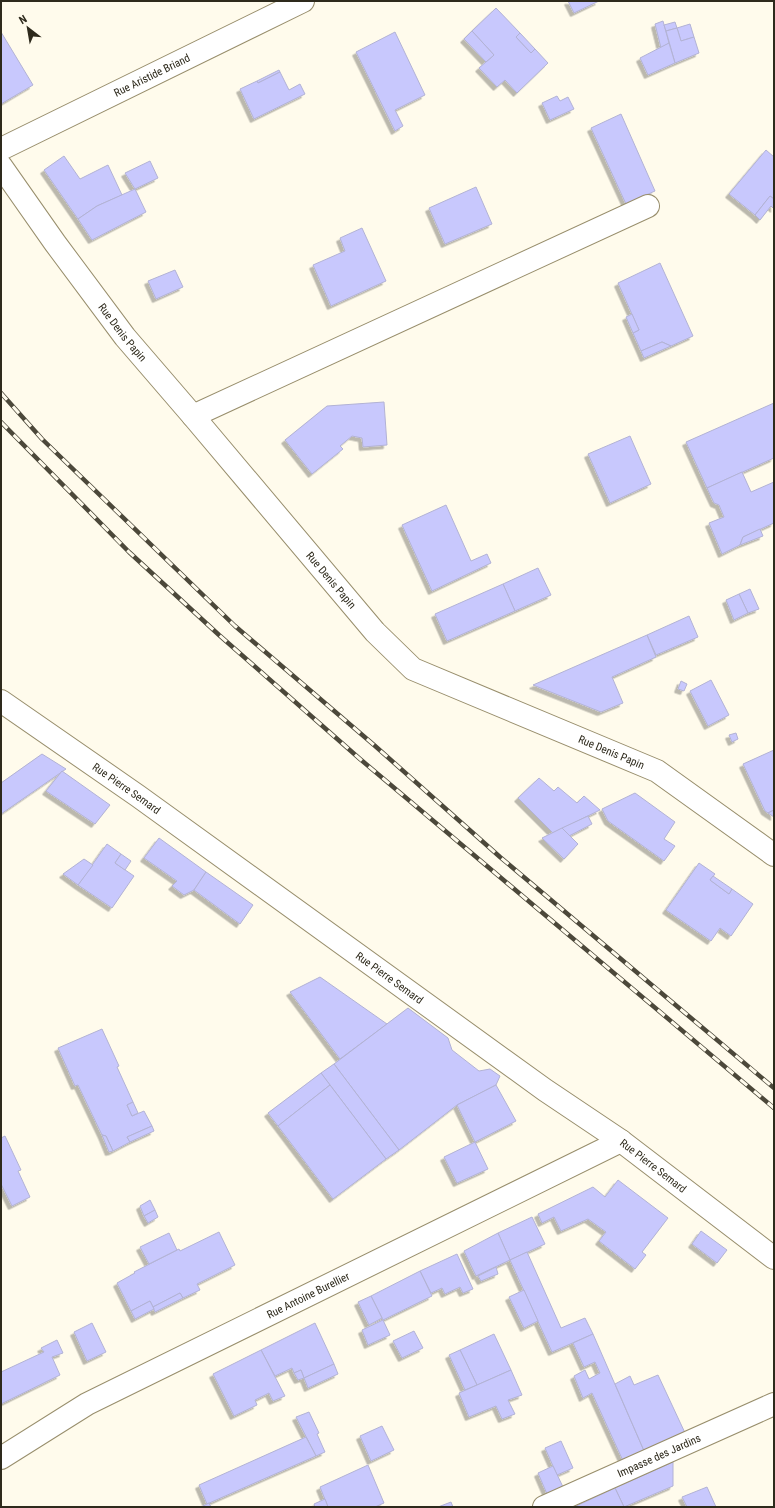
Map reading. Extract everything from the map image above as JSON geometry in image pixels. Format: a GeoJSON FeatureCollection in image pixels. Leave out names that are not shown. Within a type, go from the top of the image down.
{"type":"FeatureCollection","features":[{"type":"Feature","properties":{"kind":"street","name":"Rue Aristide Briand"},"geometry":{"type":"LineString","coordinates":[[1,149],[303,1]]}},
{"type":"Feature","properties":{"kind":"street","name":"Rue Denis Papin"},"geometry":{"type":"LineString","coordinates":[[1,166],[125,337],[375,632],[413,669],[657,771],[774,855]]}},
{"type":"Feature","properties":{"kind":"street"},"geometry":{"type":"LineString","coordinates":[[193,416],[648,206]]}},
{"type":"Feature","properties":{"kind":"street","name":"Rue Pierre Semard"},"geometry":{"type":"LineString","coordinates":[[1,701],[138,796],[544,1090],[621,1141],[774,1258]]}},
{"type":"Feature","properties":{"kind":"street","name":"Rue Antoine Burellier"},"geometry":{"type":"LineString","coordinates":[[1,1458],[87,1404],[621,1141]]}},
{"type":"Feature","properties":{"kind":"street","name":"Impasse des Jardins"},"geometry":{"type":"LineString","coordinates":[[544,1507],[774,1404]]}},
{"type":"Feature","properties":{"kind":"building"},"geometry":{"type":"Polygon","coordinates":[[[568,1],[599,1],[574,13],[568,1]]]}},
{"type":"Feature","properties":{"kind":"building"},"geometry":{"type":"Polygon","coordinates":[[[496,8],[520,33],[516,37],[531,53],[535,49],[548,63],[517,93],[505,80],[497,87],[479,68],[494,55],[472,31],[496,8]]]}},
{"type":"Feature","properties":{"kind":"building"},"geometry":{"type":"Polygon","coordinates":[[[663,21],[669,43],[661,48],[655,24],[663,21]]]}},
{"type":"Feature","properties":{"kind":"building"},"geometry":{"type":"Polygon","coordinates":[[[675,22],[677,28],[666,31],[664,25],[675,22]]]}},
{"type":"Feature","properties":{"kind":"building"},"geometry":{"type":"Polygon","coordinates":[[[690,24],[694,37],[681,41],[677,28],[690,24]]]}},
{"type":"Feature","properties":{"kind":"building"},"geometry":{"type":"Polygon","coordinates":[[[677,28],[681,41],[694,37],[699,53],[675,63],[666,31],[677,28]]]}},
{"type":"Feature","properties":{"kind":"building"},"geometry":{"type":"Polygon","coordinates":[[[472,31],[494,55],[486,62],[464,39],[472,31]]]}},
{"type":"Feature","properties":{"kind":"building"},"geometry":{"type":"Polygon","coordinates":[[[1,32],[33,85],[1,104],[1,32]]]}},
{"type":"Feature","properties":{"kind":"building"},"geometry":{"type":"Polygon","coordinates":[[[395,32],[425,95],[395,110],[403,126],[395,131],[356,52],[395,32]]]}},
{"type":"Feature","properties":{"kind":"building"},"geometry":{"type":"Polygon","coordinates":[[[520,33],[535,49],[531,53],[516,37],[520,33]]]}},
{"type":"Feature","properties":{"kind":"building"},"geometry":{"type":"Polygon","coordinates":[[[669,43],[675,63],[648,75],[640,58],[669,43]]]}},
{"type":"Feature","properties":{"kind":"building"},"geometry":{"type":"Polygon","coordinates":[[[279,70],[280,72],[258,83],[257,81],[279,70]]]}},
{"type":"Feature","properties":{"kind":"building"},"geometry":{"type":"Polygon","coordinates":[[[280,72],[289,90],[300,84],[305,94],[254,119],[240,89],[257,81],[258,83],[280,72]]]}},
{"type":"Feature","properties":{"kind":"building"},"geometry":{"type":"Polygon","coordinates":[[[557,96],[560,101],[568,97],[574,109],[550,120],[542,103],[557,96]]]}},
{"type":"Feature","properties":{"kind":"building"},"geometry":{"type":"Polygon","coordinates":[[[621,114],[655,191],[626,204],[591,128],[621,114]]]}},
{"type":"Feature","properties":{"kind":"building"},"geometry":{"type":"Polygon","coordinates":[[[766,150],[774,157],[774,199],[770,196],[755,215],[729,194],[766,150]]]}},
{"type":"Feature","properties":{"kind":"building"},"geometry":{"type":"Polygon","coordinates":[[[64,156],[80,179],[108,165],[122,195],[97,206],[78,219],[44,170],[64,156]]]}},
{"type":"Feature","properties":{"kind":"building"},"geometry":{"type":"Polygon","coordinates":[[[150,161],[158,178],[135,189],[125,173],[150,161]]]}},
{"type":"Feature","properties":{"kind":"building"},"geometry":{"type":"Polygon","coordinates":[[[476,187],[492,224],[445,244],[429,208],[476,187]]]}},
{"type":"Feature","properties":{"kind":"building"},"geometry":{"type":"Polygon","coordinates":[[[135,189],[146,212],[92,240],[78,219],[97,206],[135,189]]]}},
{"type":"Feature","properties":{"kind":"building"},"geometry":{"type":"Polygon","coordinates":[[[770,196],[774,199],[774,209],[771,206],[760,220],[755,215],[770,196]]]}},
{"type":"Feature","properties":{"kind":"building"},"geometry":{"type":"Polygon","coordinates":[[[362,228],[386,281],[331,306],[313,265],[345,251],[340,238],[362,228]]]}},
{"type":"Feature","properties":{"kind":"building"},"geometry":{"type":"Polygon","coordinates":[[[660,263],[693,336],[671,346],[662,342],[641,351],[633,333],[639,330],[618,283],[660,263]]]}},
{"type":"Feature","properties":{"kind":"building"},"geometry":{"type":"Polygon","coordinates":[[[175,270],[183,287],[156,299],[148,281],[175,270]]]}},
{"type":"Feature","properties":{"kind":"building"},"geometry":{"type":"Polygon","coordinates":[[[632,314],[639,330],[633,333],[626,317],[632,314]]]}},
{"type":"Feature","properties":{"kind":"building"},"geometry":{"type":"Polygon","coordinates":[[[662,342],[671,346],[644,358],[641,351],[662,342]]]}},
{"type":"Feature","properties":{"kind":"building"},"geometry":{"type":"Polygon","coordinates":[[[384,402],[387,445],[363,447],[362,438],[352,436],[340,446],[343,449],[312,474],[285,440],[327,406],[384,402]]]}},
{"type":"Feature","properties":{"kind":"building"},"geometry":{"type":"Polygon","coordinates":[[[774,403],[774,458],[707,488],[686,442],[774,403]]]}},
{"type":"Feature","properties":{"kind":"building"},"geometry":{"type":"Polygon","coordinates":[[[630,436],[651,484],[610,503],[588,454],[630,436]]]}},
{"type":"Feature","properties":{"kind":"building"},"geometry":{"type":"Polygon","coordinates":[[[742,472],[751,492],[774,482],[774,523],[743,537],[740,545],[722,554],[709,523],[724,517],[719,505],[714,503],[707,488],[742,472]]]}},
{"type":"Feature","properties":{"kind":"building"},"geometry":{"type":"Polygon","coordinates":[[[446,505],[471,561],[487,554],[491,563],[432,591],[402,525],[446,505]]]}},
{"type":"Feature","properties":{"kind":"building"},"geometry":{"type":"Polygon","coordinates":[[[760,529],[763,536],[740,545],[743,537],[760,529]]]}},
{"type":"Feature","properties":{"kind":"building"},"geometry":{"type":"Polygon","coordinates":[[[538,568],[551,595],[515,611],[503,584],[538,568]]]}},
{"type":"Feature","properties":{"kind":"building"},"geometry":{"type":"Polygon","coordinates":[[[503,584],[515,611],[447,641],[435,614],[503,584]]]}},
{"type":"Feature","properties":{"kind":"building"},"geometry":{"type":"Polygon","coordinates":[[[750,589],[759,609],[748,613],[739,594],[750,589]]]}},
{"type":"Feature","properties":{"kind":"building"},"geometry":{"type":"Polygon","coordinates":[[[739,594],[748,613],[734,620],[726,600],[739,594]]]}},
{"type":"Feature","properties":{"kind":"building"},"geometry":{"type":"Polygon","coordinates":[[[689,616],[698,637],[656,655],[647,635],[689,616]]]}},
{"type":"Feature","properties":{"kind":"building"},"geometry":{"type":"Polygon","coordinates":[[[647,635],[656,657],[612,677],[623,703],[601,712],[533,685],[647,635]]]}},
{"type":"Feature","properties":{"kind":"building"},"geometry":{"type":"Polygon","coordinates":[[[711,680],[729,715],[708,726],[690,691],[711,680]]]}},
{"type":"Feature","properties":{"kind":"building"},"geometry":{"type":"Polygon","coordinates":[[[681,681],[687,684],[684,691],[678,689],[681,681]]]}},
{"type":"Feature","properties":{"kind":"building"},"geometry":{"type":"Polygon","coordinates":[[[736,733],[738,739],[732,742],[729,735],[736,733]]]}},
{"type":"Feature","properties":{"kind":"building"},"geometry":{"type":"Polygon","coordinates":[[[774,750],[774,810],[768,813],[765,811],[743,764],[774,750]]]}},
{"type":"Feature","properties":{"kind":"building"},"geometry":{"type":"Polygon","coordinates":[[[42,754],[66,769],[1,814],[1,783],[42,754]]]}},
{"type":"Feature","properties":{"kind":"building"},"geometry":{"type":"Polygon","coordinates":[[[62,771],[110,805],[95,824],[46,791],[62,771]]]}},
{"type":"Feature","properties":{"kind":"building"},"geometry":{"type":"Polygon","coordinates":[[[539,778],[554,791],[558,787],[577,803],[584,796],[600,810],[553,833],[518,798],[539,778]]]}},
{"type":"Feature","properties":{"kind":"building"},"geometry":{"type":"Polygon","coordinates":[[[635,793],[675,822],[664,839],[675,846],[664,861],[608,821],[602,809],[635,793]]]}},
{"type":"Feature","properties":{"kind":"building"},"geometry":{"type":"Polygon","coordinates":[[[774,810],[774,817],[768,813],[774,810]]]}},
{"type":"Feature","properties":{"kind":"building"},"geometry":{"type":"Polygon","coordinates":[[[588,816],[592,824],[569,836],[562,828],[588,816]]]}},
{"type":"Feature","properties":{"kind":"building"},"geometry":{"type":"Polygon","coordinates":[[[562,828],[578,844],[564,859],[542,838],[562,828]]]}},
{"type":"Feature","properties":{"kind":"building"},"geometry":{"type":"Polygon","coordinates":[[[159,838],[206,872],[194,890],[184,895],[172,886],[177,881],[144,858],[159,838]]]}},
{"type":"Feature","properties":{"kind":"building"},"geometry":{"type":"Polygon","coordinates":[[[107,844],[121,854],[115,863],[134,876],[112,908],[78,885],[107,844]]]}},
{"type":"Feature","properties":{"kind":"building"},"geometry":{"type":"Polygon","coordinates":[[[121,854],[131,861],[125,870],[115,863],[121,854]]]}},
{"type":"Feature","properties":{"kind":"building"},"geometry":{"type":"Polygon","coordinates":[[[84,859],[93,865],[78,885],[63,874],[84,859]]]}},
{"type":"Feature","properties":{"kind":"building"},"geometry":{"type":"Polygon","coordinates":[[[699,863],[715,874],[710,880],[729,894],[732,889],[753,904],[731,936],[720,928],[711,941],[666,910],[699,863]]]}},
{"type":"Feature","properties":{"kind":"building"},"geometry":{"type":"Polygon","coordinates":[[[206,872],[253,905],[240,924],[194,890],[206,872]]]}},
{"type":"Feature","properties":{"kind":"building"},"geometry":{"type":"Polygon","coordinates":[[[713,876],[732,889],[729,894],[710,880],[713,876]]]}},
{"type":"Feature","properties":{"kind":"building"},"geometry":{"type":"Polygon","coordinates":[[[320,977],[387,1024],[340,1059],[290,992],[320,977]]]}},
{"type":"Feature","properties":{"kind":"building"},"geometry":{"type":"Polygon","coordinates":[[[408,1008],[448,1038],[452,1050],[479,1071],[490,1069],[500,1076],[496,1085],[457,1105],[399,1150],[334,1064],[408,1008]]]}},
{"type":"Feature","properties":{"kind":"building"},"geometry":{"type":"Polygon","coordinates":[[[102,1029],[133,1102],[127,1105],[132,1116],[144,1111],[152,1126],[127,1137],[130,1142],[113,1151],[106,1136],[102,1135],[78,1085],[75,1086],[58,1048],[102,1029]]]}},
{"type":"Feature","properties":{"kind":"building"},"geometry":{"type":"Polygon","coordinates":[[[334,1064],[399,1150],[386,1159],[321,1073],[334,1064]]]}},
{"type":"Feature","properties":{"kind":"building"},"geometry":{"type":"Polygon","coordinates":[[[321,1073],[330,1085],[278,1126],[268,1113],[321,1073]]]}},
{"type":"Feature","properties":{"kind":"building"},"geometry":{"type":"Polygon","coordinates":[[[330,1085],[386,1159],[333,1199],[278,1126],[330,1085]]]}},
{"type":"Feature","properties":{"kind":"building"},"geometry":{"type":"Polygon","coordinates":[[[496,1085],[516,1121],[475,1142],[457,1105],[496,1085]]]}},
{"type":"Feature","properties":{"kind":"building"},"geometry":{"type":"Polygon","coordinates":[[[133,1102],[138,1113],[132,1116],[127,1105],[133,1102]]]}},
{"type":"Feature","properties":{"kind":"building"},"geometry":{"type":"Polygon","coordinates":[[[152,1126],[154,1131],[130,1142],[127,1137],[152,1126]]]}},
{"type":"Feature","properties":{"kind":"building"},"geometry":{"type":"Polygon","coordinates":[[[102,1135],[106,1136],[113,1151],[109,1152],[102,1135]]]}},
{"type":"Feature","properties":{"kind":"building"},"geometry":{"type":"Polygon","coordinates":[[[5,1136],[21,1170],[18,1171],[30,1197],[12,1206],[1,1184],[1,1138],[5,1136]]]}},
{"type":"Feature","properties":{"kind":"building"},"geometry":{"type":"Polygon","coordinates":[[[475,1142],[488,1169],[457,1183],[444,1157],[475,1142]]]}},
{"type":"Feature","properties":{"kind":"building"},"geometry":{"type":"Polygon","coordinates":[[[618,1180],[668,1218],[642,1252],[646,1255],[635,1269],[599,1241],[606,1232],[588,1219],[561,1231],[554,1217],[542,1223],[538,1214],[593,1187],[605,1197],[618,1180]]]}},
{"type":"Feature","properties":{"kind":"building"},"geometry":{"type":"Polygon","coordinates":[[[150,1200],[155,1210],[144,1216],[140,1206],[150,1200]]]}},
{"type":"Feature","properties":{"kind":"building"},"geometry":{"type":"Polygon","coordinates":[[[155,1210],[158,1217],[148,1223],[144,1216],[155,1210]]]}},
{"type":"Feature","properties":{"kind":"building"},"geometry":{"type":"Polygon","coordinates":[[[532,1217],[545,1244],[510,1260],[498,1233],[532,1217]]]}},
{"type":"Feature","properties":{"kind":"building"},"geometry":{"type":"Polygon","coordinates":[[[701,1231],[727,1250],[717,1263],[692,1244],[701,1231]]]}},
{"type":"Feature","properties":{"kind":"building"},"geometry":{"type":"Polygon","coordinates":[[[219,1232],[235,1265],[197,1284],[200,1290],[183,1298],[180,1293],[153,1307],[150,1301],[131,1311],[117,1283],[135,1273],[134,1272],[179,1249],[180,1251],[219,1232]]]}},
{"type":"Feature","properties":{"kind":"building"},"geometry":{"type":"Polygon","coordinates":[[[169,1233],[177,1250],[149,1264],[140,1247],[169,1233]]]}},
{"type":"Feature","properties":{"kind":"building"},"geometry":{"type":"Polygon","coordinates":[[[498,1233],[510,1260],[476,1276],[464,1251],[498,1233]]]}},
{"type":"Feature","properties":{"kind":"building"},"geometry":{"type":"Polygon","coordinates":[[[527,1252],[561,1328],[585,1318],[593,1334],[552,1352],[510,1260],[527,1252]]]}},
{"type":"Feature","properties":{"kind":"building"},"geometry":{"type":"Polygon","coordinates":[[[457,1254],[473,1289],[463,1293],[460,1287],[445,1294],[442,1288],[431,1293],[420,1271],[457,1254]]]}},
{"type":"Feature","properties":{"kind":"building"},"geometry":{"type":"Polygon","coordinates":[[[496,1267],[498,1274],[481,1281],[478,1276],[496,1267]]]}},
{"type":"Feature","properties":{"kind":"building"},"geometry":{"type":"Polygon","coordinates":[[[420,1271],[432,1296],[383,1320],[371,1296],[420,1271]]]}},
{"type":"Feature","properties":{"kind":"building"},"geometry":{"type":"Polygon","coordinates":[[[524,1290],[538,1321],[524,1328],[509,1297],[524,1290]]]}},
{"type":"Feature","properties":{"kind":"building"},"geometry":{"type":"Polygon","coordinates":[[[180,1293],[183,1298],[155,1312],[153,1307],[180,1293]]]}},
{"type":"Feature","properties":{"kind":"building"},"geometry":{"type":"Polygon","coordinates":[[[371,1296],[382,1318],[369,1325],[358,1302],[371,1296]]]}},
{"type":"Feature","properties":{"kind":"building"},"geometry":{"type":"Polygon","coordinates":[[[150,1301],[154,1309],[135,1319],[131,1311],[150,1301]]]}},
{"type":"Feature","properties":{"kind":"building"},"geometry":{"type":"Polygon","coordinates":[[[383,1320],[390,1335],[368,1345],[362,1330],[383,1320]]]}},
{"type":"Feature","properties":{"kind":"building"},"geometry":{"type":"Polygon","coordinates":[[[92,1323],[106,1352],[87,1361],[74,1332],[92,1323]]]}},
{"type":"Feature","properties":{"kind":"building"},"geometry":{"type":"Polygon","coordinates":[[[315,1323],[334,1364],[304,1378],[301,1370],[294,1373],[292,1368],[275,1376],[261,1350],[315,1323]]]}},
{"type":"Feature","properties":{"kind":"building"},"geometry":{"type":"Polygon","coordinates":[[[414,1331],[423,1348],[402,1358],[393,1341],[414,1331]]]}},
{"type":"Feature","properties":{"kind":"building"},"geometry":{"type":"Polygon","coordinates":[[[494,1334],[511,1370],[477,1385],[460,1350],[494,1334]]]}},
{"type":"Feature","properties":{"kind":"building"},"geometry":{"type":"Polygon","coordinates":[[[593,1334],[645,1453],[624,1463],[592,1393],[583,1398],[574,1376],[585,1370],[589,1379],[600,1373],[595,1362],[584,1367],[573,1343],[593,1334]]]}},
{"type":"Feature","properties":{"kind":"building"},"geometry":{"type":"Polygon","coordinates":[[[57,1340],[63,1353],[52,1357],[60,1375],[1,1404],[1,1372],[44,1352],[41,1348],[57,1340]]]}},
{"type":"Feature","properties":{"kind":"building"},"geometry":{"type":"Polygon","coordinates":[[[261,1350],[285,1396],[273,1401],[269,1393],[255,1400],[257,1405],[234,1416],[213,1374],[261,1350]]]}},
{"type":"Feature","properties":{"kind":"building"},"geometry":{"type":"Polygon","coordinates":[[[460,1350],[477,1385],[465,1390],[449,1355],[460,1350]]]}},
{"type":"Feature","properties":{"kind":"building"},"geometry":{"type":"Polygon","coordinates":[[[334,1364],[338,1374],[308,1388],[304,1378],[334,1364]]]}},
{"type":"Feature","properties":{"kind":"building"},"geometry":{"type":"Polygon","coordinates":[[[301,1370],[304,1378],[298,1380],[294,1373],[301,1370]]]}},
{"type":"Feature","properties":{"kind":"building"},"geometry":{"type":"Polygon","coordinates":[[[511,1370],[522,1395],[508,1400],[515,1414],[502,1419],[496,1406],[469,1417],[459,1393],[511,1370]]]}},
{"type":"Feature","properties":{"kind":"building"},"geometry":{"type":"Polygon","coordinates":[[[658,1375],[686,1435],[645,1453],[615,1384],[630,1376],[634,1385],[658,1375]]]}},
{"type":"Feature","properties":{"kind":"building"},"geometry":{"type":"Polygon","coordinates":[[[309,1412],[319,1433],[317,1434],[325,1452],[316,1456],[296,1417],[309,1412]]]}},
{"type":"Feature","properties":{"kind":"building"},"geometry":{"type":"Polygon","coordinates":[[[382,1426],[394,1450],[371,1461],[360,1436],[382,1426]]]}},
{"type":"Feature","properties":{"kind":"building"},"geometry":{"type":"Polygon","coordinates":[[[306,1437],[316,1456],[207,1504],[199,1485],[306,1437]]]}},
{"type":"Feature","properties":{"kind":"building"},"geometry":{"type":"Polygon","coordinates":[[[561,1441],[573,1468],[557,1475],[545,1448],[561,1441]]]}},
{"type":"Feature","properties":{"kind":"building"},"geometry":{"type":"Polygon","coordinates":[[[673,1462],[673,1486],[624,1507],[615,1488],[673,1462]]]}},
{"type":"Feature","properties":{"kind":"building"},"geometry":{"type":"Polygon","coordinates":[[[368,1465],[384,1503],[375,1507],[328,1507],[320,1487],[368,1465]]]}},
{"type":"Feature","properties":{"kind":"building"},"geometry":{"type":"Polygon","coordinates":[[[553,1466],[563,1487],[547,1494],[538,1473],[553,1466]]]}},
{"type":"Feature","properties":{"kind":"building"},"geometry":{"type":"Polygon","coordinates":[[[707,1487],[716,1507],[687,1507],[682,1497],[707,1487]]]}},
{"type":"Feature","properties":{"kind":"building"},"geometry":{"type":"Polygon","coordinates":[[[615,1488],[624,1507],[574,1507],[615,1488]]]}},
{"type":"Feature","properties":{"kind":"building"},"geometry":{"type":"Polygon","coordinates":[[[325,1499],[328,1507],[315,1507],[314,1504],[325,1499]]]}},
{"type":"Feature","properties":{"kind":"building"},"geometry":{"type":"Polygon","coordinates":[[[451,1502],[453,1507],[438,1507],[451,1502]]]}},
{"type":"Feature","properties":{"kind":"building"},"geometry":{"type":"Polygon","coordinates":[[[209,1503],[211,1507],[201,1507],[209,1503]]]}},
{"type":"Feature","properties":{"kind":"railway"},"geometry":{"type":"LineString","coordinates":[[1,393],[42,439],[235,626],[374,745],[500,857],[774,1088]]}},
{"type":"Feature","properties":{"kind":"railway"},"geometry":{"type":"LineString","coordinates":[[1,422],[129,552],[219,635],[360,759],[774,1108]]}}]}
